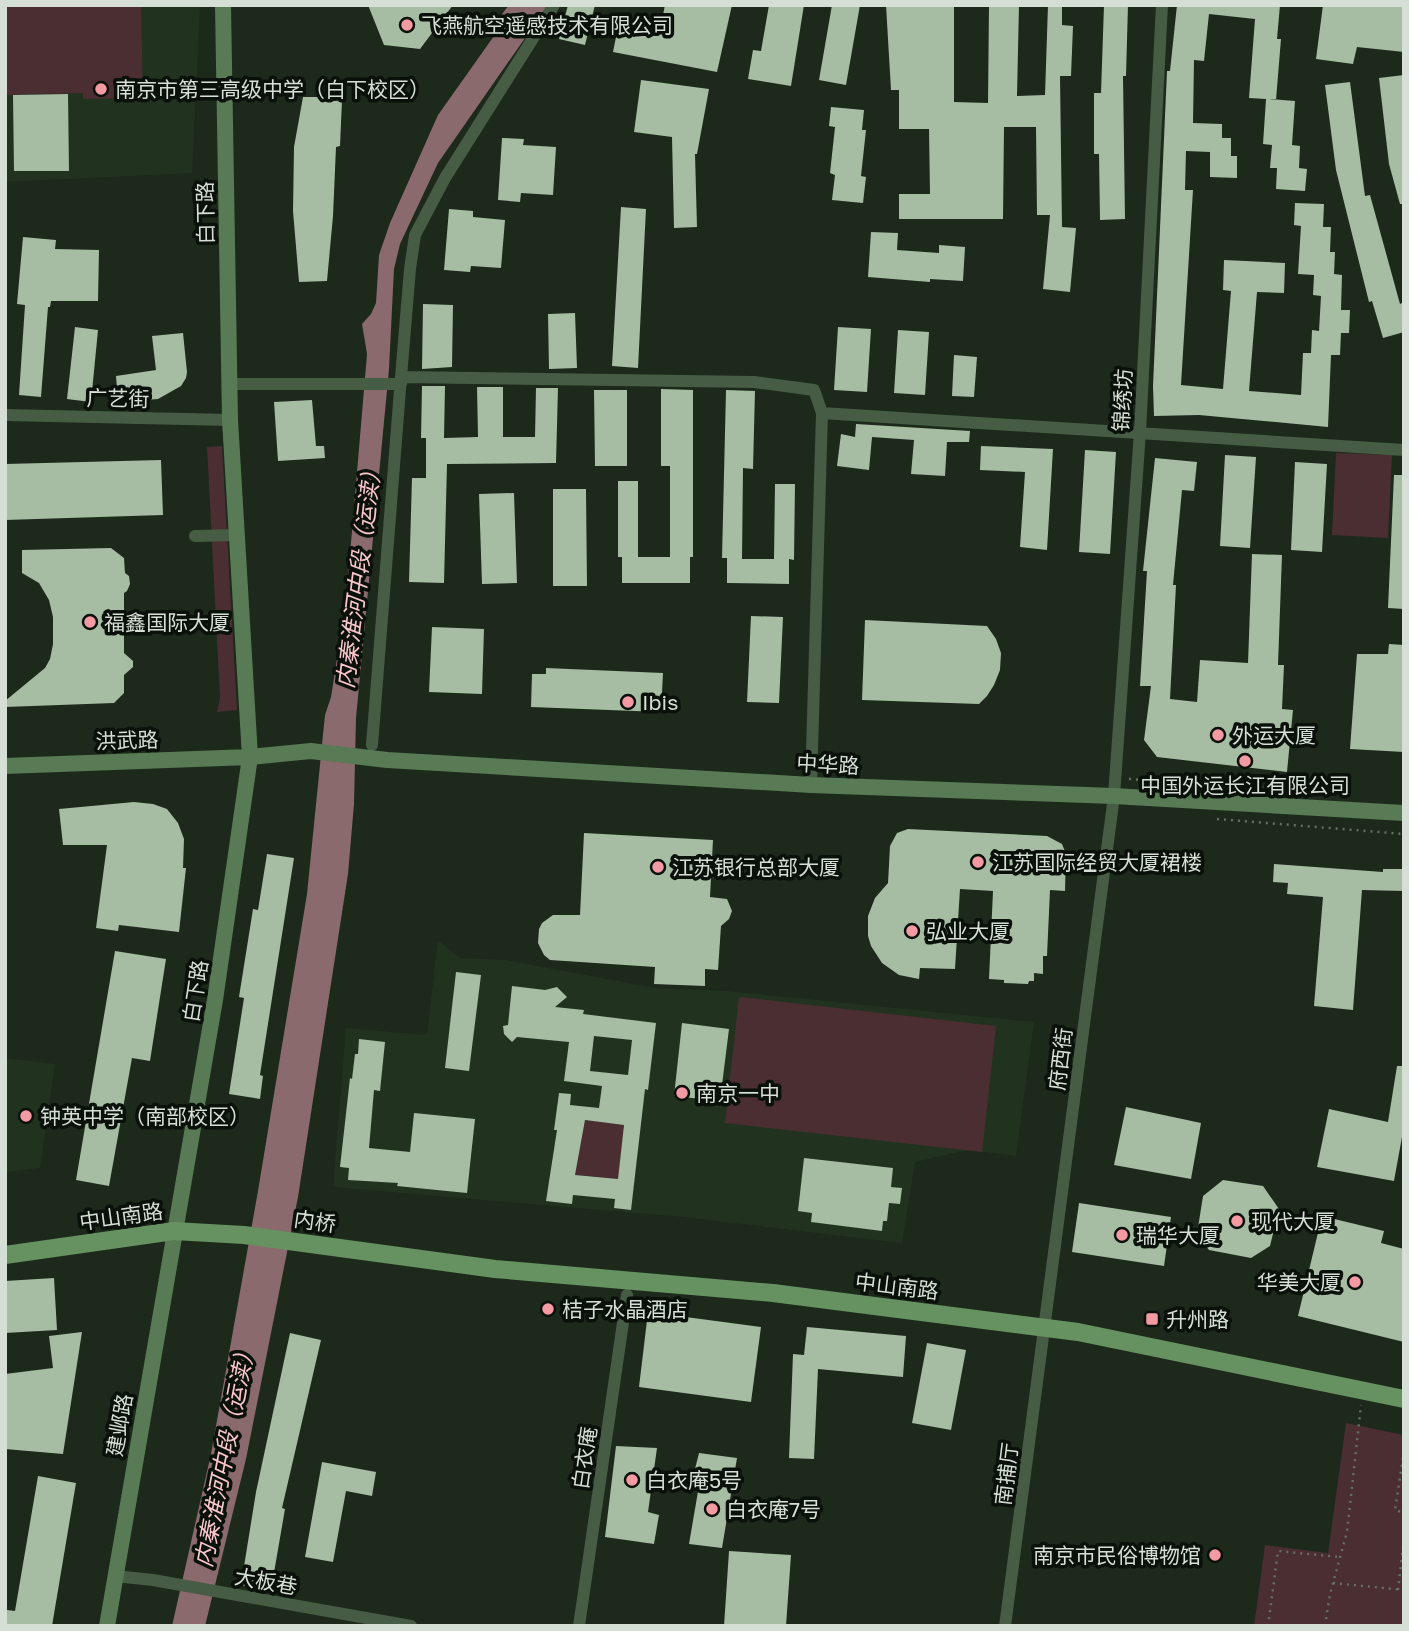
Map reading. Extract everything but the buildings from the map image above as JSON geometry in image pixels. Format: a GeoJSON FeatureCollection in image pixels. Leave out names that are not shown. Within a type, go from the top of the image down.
{"type":"FeatureCollection","features":[{"type":"Feature","properties":{"kind":"main road","name":"白下路"},"geometry":{"type":"LineString","coordinates":[[174,1231],[215,1000],[250,757],[230,420],[223,5]]}},
{"type":"Feature","properties":{"kind":"main road","name":"中华路"},"geometry":{"type":"LineString","coordinates":[[250,757],[311,751],[387,760],[811,785],[1114,796],[1404,813]]}},
{"type":"Feature","properties":{"kind":"main road","name":"洪武路"},"geometry":{"type":"LineString","coordinates":[[5,766],[250,757]]}},
{"type":"Feature","properties":{"kind":"main road","name":"中山南路"},"geometry":{"type":"LineString","coordinates":[[5,1255],[174,1231],[244,1235]]}},
{"type":"Feature","properties":{"kind":"main road","name":"建邺路"},"geometry":{"type":"LineString","coordinates":[[107,1626],[174,1231]]}},
{"type":"Feature","properties":{"kind":"main road","name":"内桥"},"geometry":{"type":"LineString","coordinates":[[244,1235],[379,1253]]}},
{"type":"Feature","properties":{"kind":"main road","name":"中山南路"},"geometry":{"type":"LineString","coordinates":[[379,1253],[495,1269],[773,1293],[1078,1332],[1404,1398]]}},
{"type":"Feature","properties":{"kind":"street"},"geometry":{"type":"LineString","coordinates":[[372,745],[410,269],[415,235],[445,178],[554,5]]}},
{"type":"Feature","properties":{"kind":"street","name":"锦绣坊"},"geometry":{"type":"LineString","coordinates":[[1114,796],[1140,432],[1163,5]]}},
{"type":"Feature","properties":{"kind":"street"},"geometry":{"type":"LineString","coordinates":[[229,384],[345,385],[401,381],[754,382],[814,390],[822,413],[811,785]]}},
{"type":"Feature","properties":{"kind":"street"},"geometry":{"type":"LineString","coordinates":[[822,413],[1404,450]]}},
{"type":"Feature","properties":{"kind":"street","name":"广艺街"},"geometry":{"type":"LineString","coordinates":[[5,415],[143,425],[230,420]]}},
{"type":"Feature","properties":{"kind":"street"},"geometry":{"type":"LineString","coordinates":[[195,536],[237,535]]}},
{"type":"Feature","properties":{"kind":"street","name":"府西街"},"geometry":{"type":"LineString","coordinates":[[1044,1328],[1114,796]]}},
{"type":"Feature","properties":{"kind":"street","name":"白衣庵"},"geometry":{"type":"LineString","coordinates":[[579,1626],[627,1295]]}},
{"type":"Feature","properties":{"kind":"street","name":"南捕厅"},"geometry":{"type":"LineString","coordinates":[[1005,1626],[1044,1328]]}},
{"type":"Feature","properties":{"kind":"street","name":"大板巷"},"geometry":{"type":"LineString","coordinates":[[115,1576],[153,1580],[411,1626]]}},
{"type":"Feature","properties":{"kind":"path"},"geometry":{"type":"LineString","coordinates":[[1209,818],[1404,834]]}},
{"type":"Feature","properties":{"kind":"path"},"geometry":{"type":"LineString","coordinates":[[1325,1626],[1347,1532],[1362,1401]]}},
{"type":"Feature","properties":{"kind":"path"},"geometry":{"type":"LineString","coordinates":[[1404,1451],[1395,1510],[1404,1513]]}},
{"type":"Feature","properties":{"kind":"path"},"geometry":{"type":"LineString","coordinates":[[1398,1590],[1404,1542]]}},
{"type":"Feature","properties":{"kind":"path"},"geometry":{"type":"LineString","coordinates":[[1268,1626],[1278,1551],[1340,1557]]}},
{"type":"Feature","properties":{"kind":"path"},"geometry":{"type":"LineString","coordinates":[[1333,1583],[1404,1590]]}},
{"type":"Feature","properties":{"kind":"shaded area","name":"南京市第三高级中学（白下校区）"},"geometry":{"type":"Polygon","coordinates":[[[5,5],[200,5],[192,173],[5,182],[5,5]]]}},
{"type":"Feature","properties":{"kind":"shaded area"},"geometry":{"type":"Polygon","coordinates":[[[5,5],[141,5],[143,98],[83,99],[83,93],[5,95],[5,5]]]}},
{"type":"Feature","properties":{"kind":"shaded area"},"geometry":{"type":"Polygon","coordinates":[[[222,446],[237,710],[217,712],[220,697],[207,447],[222,446]]]}},
{"type":"Feature","properties":{"kind":"shaded area"},"geometry":{"type":"Polygon","coordinates":[[[1336,453],[1392,455],[1388,538],[1332,535],[1336,453]]]}},
{"type":"Feature","properties":{"kind":"shaded area","name":"南京一中"},"geometry":{"type":"Polygon","coordinates":[[[438,940],[459,958],[506,960],[655,988],[726,991],[1034,1022],[1016,1156],[968,1150],[915,1162],[902,1243],[683,1217],[333,1187],[346,1028],[427,1035],[438,940]]]}},
{"type":"Feature","properties":{"kind":"shaded area"},"geometry":{"type":"Polygon","coordinates":[[[739,997],[996,1026],[982,1152],[725,1123],[739,997]]]}},
{"type":"Feature","properties":{"kind":"shaded area","name":"钟英中学（南部校区）"},"geometry":{"type":"Polygon","coordinates":[[[5,1058],[55,1064],[40,1168],[5,1172],[5,1058]]]}},
{"type":"Feature","properties":{"kind":"shaded area"},"geometry":{"type":"Polygon","coordinates":[[[585,1120],[624,1125],[618,1179],[575,1175],[585,1120]]]}},
{"type":"Feature","properties":{"kind":"shaded area"},"geometry":{"type":"Polygon","coordinates":[[[1346,1423],[1404,1435],[1404,1626],[1254,1626],[1265,1545],[1328,1553],[1346,1423]]]}},
{"type":"Feature","properties":{"kind":"water","name":"内秦淮河中段（运渎）"},"geometry":{"type":"Polygon","coordinates":[[[509,5],[548,5],[438,163],[400,244],[394,269],[389,369],[356,718],[354,804],[348,874],[298,1197],[246,1459],[205,1626],[172,1626],[211,1454],[307,894],[325,715],[331,697],[346,602],[367,354],[362,324],[376,303],[379,255],[390,223],[438,115],[494,36],[492,27],[509,5]]]}},
{"type":"Feature","properties":{"kind":"place","name":"飞燕航空遥感技术有限公司"},"geometry":{"type":"Point","coordinates":[407,25]}},
{"type":"Feature","properties":{"kind":"place","name":"南京市第三高级中学（白下校区）"},"geometry":{"type":"Point","coordinates":[101,89]}},
{"type":"Feature","properties":{"kind":"place","name":"福鑫国际大厦"},"geometry":{"type":"Point","coordinates":[90,622]}},
{"type":"Feature","properties":{"kind":"place","name":"Ibis"},"geometry":{"type":"Point","coordinates":[628,702]}},
{"type":"Feature","properties":{"kind":"place","name":"外运大厦"},"geometry":{"type":"Point","coordinates":[1218,735]}},
{"type":"Feature","properties":{"kind":"place","name":"中国外运长江有限公司"},"geometry":{"type":"Point","coordinates":[1245,761]}},
{"type":"Feature","properties":{"kind":"place","name":"江苏国际经贸大厦裙楼"},"geometry":{"type":"Point","coordinates":[978,862]}},
{"type":"Feature","properties":{"kind":"place","name":"江苏银行总部大厦"},"geometry":{"type":"Point","coordinates":[658,867]}},
{"type":"Feature","properties":{"kind":"place","name":"弘业大厦"},"geometry":{"type":"Point","coordinates":[912,931]}},
{"type":"Feature","properties":{"kind":"place","name":"南京一中"},"geometry":{"type":"Point","coordinates":[682,1093]}},
{"type":"Feature","properties":{"kind":"place","name":"钟英中学（南部校区）"},"geometry":{"type":"Point","coordinates":[26,1116]}},
{"type":"Feature","properties":{"kind":"place","name":"现代大厦"},"geometry":{"type":"Point","coordinates":[1237,1221]}},
{"type":"Feature","properties":{"kind":"place","name":"瑞华大厦"},"geometry":{"type":"Point","coordinates":[1122,1235]}},
{"type":"Feature","properties":{"kind":"place","name":"华美大厦"},"geometry":{"type":"Point","coordinates":[1355,1282]}},
{"type":"Feature","properties":{"kind":"place","name":"桔子水晶酒店"},"geometry":{"type":"Point","coordinates":[548,1309]}},
{"type":"Feature","properties":{"kind":"place","name":"升州路"},"geometry":{"type":"Point","coordinates":[1152,1319]}},
{"type":"Feature","properties":{"kind":"place","name":"白衣庵5号"},"geometry":{"type":"Point","coordinates":[632,1480]}},
{"type":"Feature","properties":{"kind":"place","name":"白衣庵7号"},"geometry":{"type":"Point","coordinates":[712,1509]}},
{"type":"Feature","properties":{"kind":"place","name":"南京市民俗博物馆"},"geometry":{"type":"Point","coordinates":[1215,1555]}}]}
